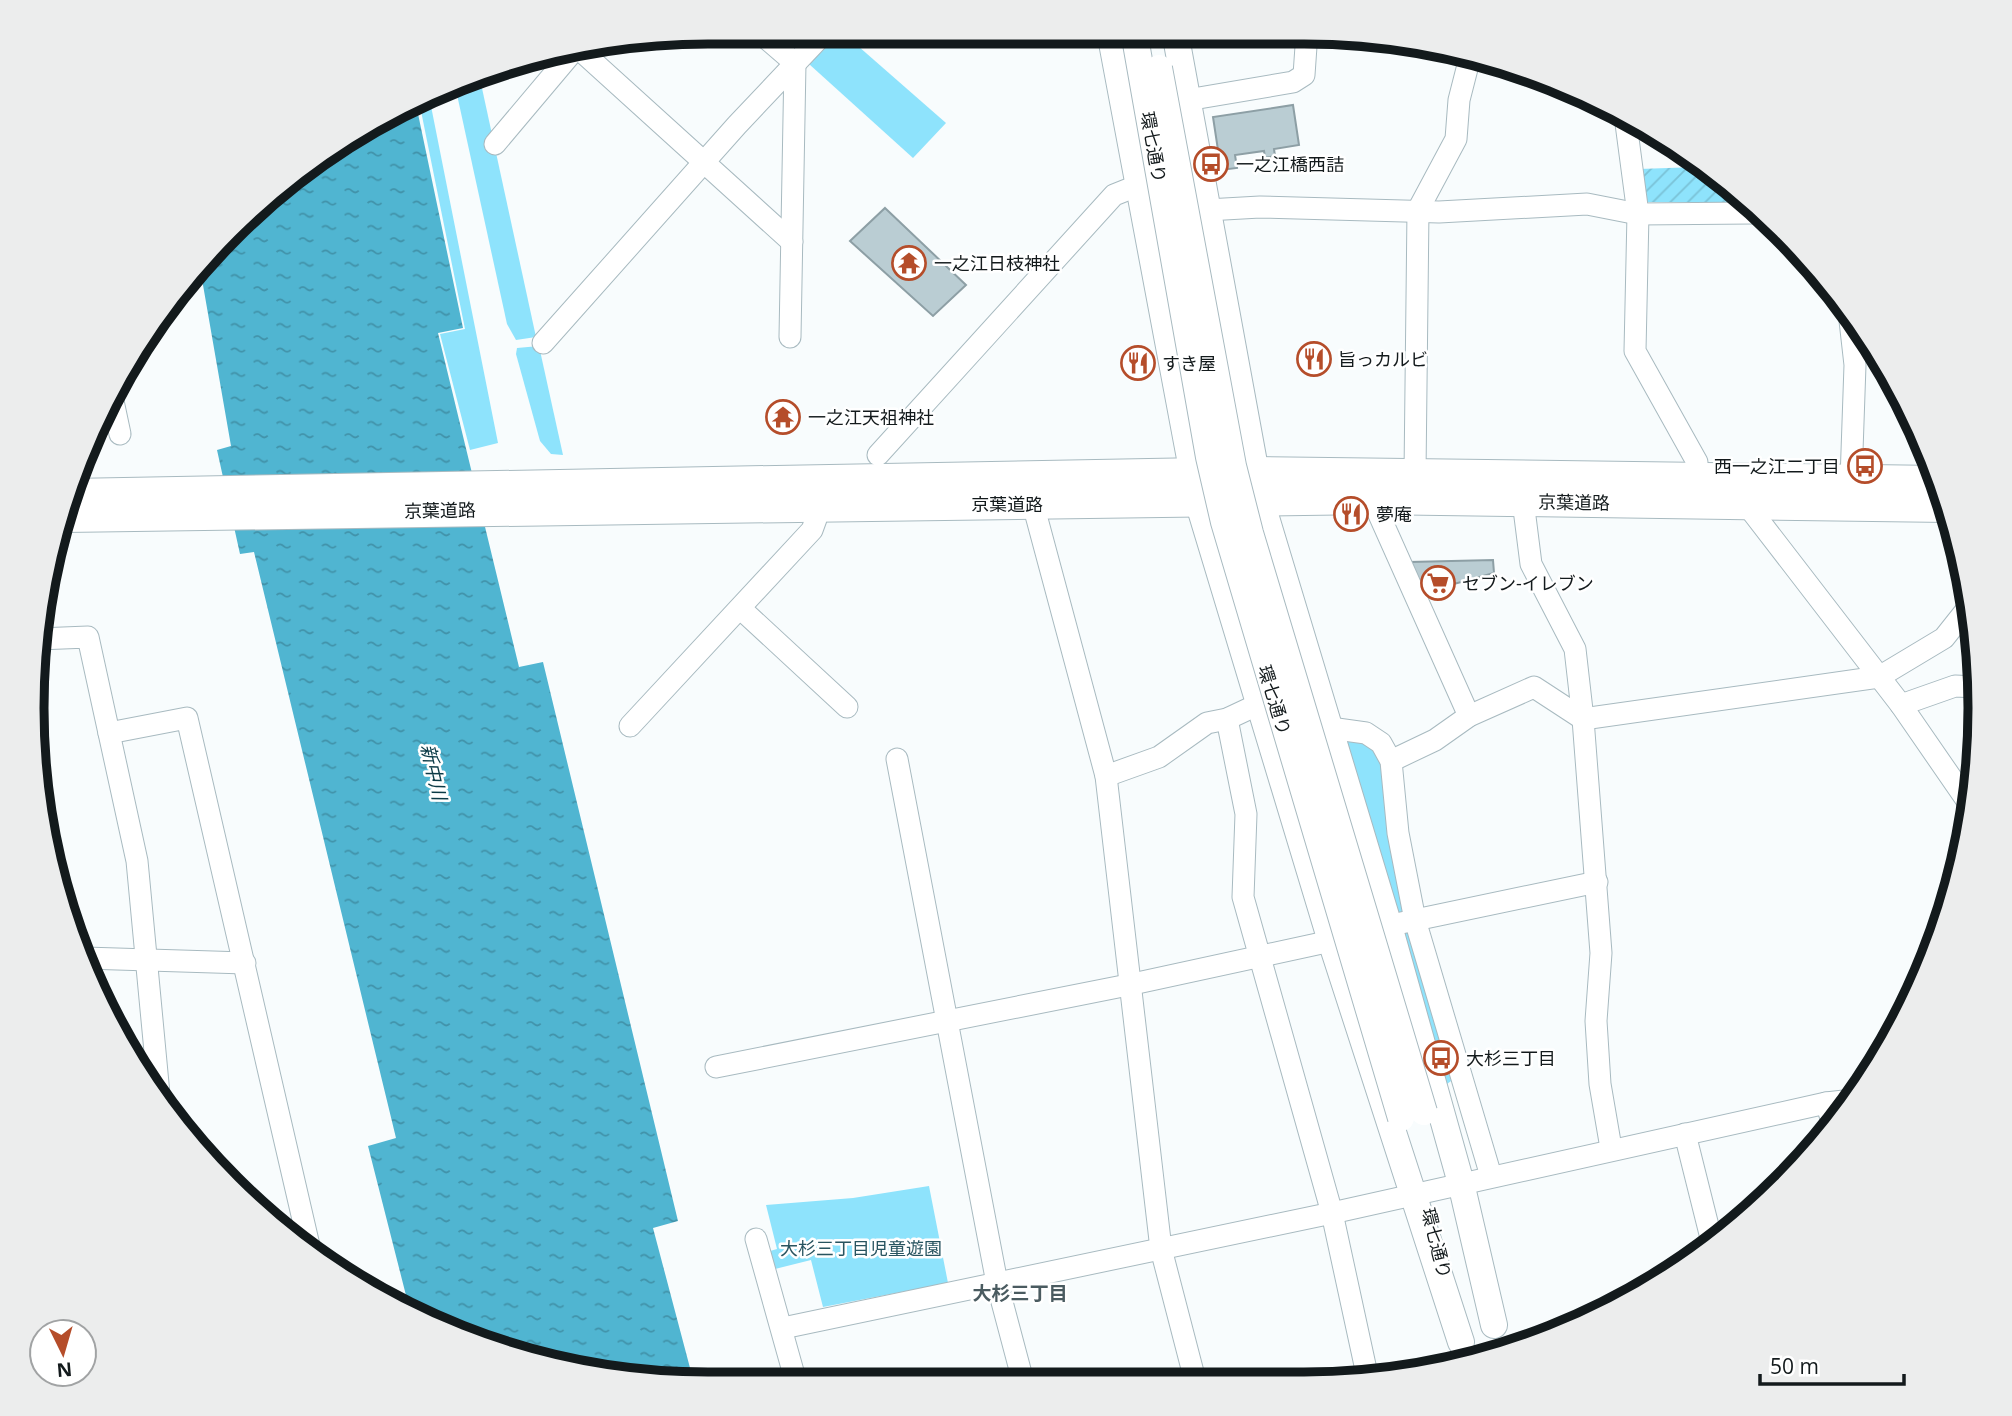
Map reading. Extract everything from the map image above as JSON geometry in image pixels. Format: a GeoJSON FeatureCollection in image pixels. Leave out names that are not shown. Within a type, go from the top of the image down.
{"type":"FeatureCollection","features":[{"type":"Feature","properties":{"kind":"highway","name":"京葉道路"},"geometry":{"type":"LineString","coordinates":[[72,516],[183,504],[1195,488],[1415,474],[1928,481]]}},
{"type":"Feature","properties":{"kind":"highway","name":"京葉道路"},"geometry":{"type":"LineString","coordinates":[[1258,486],[1372,499],[1937,507]]}},
{"type":"Feature","properties":{"kind":"highway","name":"京葉道路"},"geometry":{"type":"LineString","coordinates":[[543,498],[814,506],[1033,504],[1195,488]]}},
{"type":"Feature","properties":{"kind":"highway","name":"京葉道路"},"geometry":{"type":"LineString","coordinates":[[79,495],[183,504]]}},
{"type":"Feature","properties":{"kind":"main road"},"geometry":{"type":"LineString","coordinates":[[1112,44],[1195,488],[1259,704],[1331,941],[1497,1336]]}},
{"type":"Feature","properties":{"kind":"main road","name":"環七通り"},"geometry":{"type":"LineString","coordinates":[[1135,44],[1209,457],[1224,522],[1436,1189]]}},
{"type":"Feature","properties":{"kind":"main road","name":"環七通り"},"geometry":{"type":"LineString","coordinates":[[1154,44],[1233,466],[1413,1115]]}},
{"type":"Feature","properties":{"kind":"main road"},"geometry":{"type":"LineString","coordinates":[[1177,44],[1258,486],[1389,926],[1463,1349]]}},
{"type":"Feature","properties":{"kind":"street"},"geometry":{"type":"LineString","coordinates":[[773,44],[795,63]]}},
{"type":"Feature","properties":{"kind":"street"},"geometry":{"type":"LineString","coordinates":[[543,343],[703,162],[813,44]]}},
{"type":"Feature","properties":{"kind":"street"},"geometry":{"type":"LineString","coordinates":[[1187,100],[1293,82],[1304,75],[1306,44]]}},
{"type":"Feature","properties":{"kind":"street"},"geometry":{"type":"LineString","coordinates":[[585,56],[792,242]]}},
{"type":"Feature","properties":{"kind":"street"},"geometry":{"type":"LineString","coordinates":[[495,144],[568,59]]}},
{"type":"Feature","properties":{"kind":"street"},"geometry":{"type":"LineString","coordinates":[[790,337],[795,63]]}},
{"type":"Feature","properties":{"kind":"street"},"geometry":{"type":"LineString","coordinates":[[1415,474],[1418,210],[1456,139],[1459,100],[1468,64]]}},
{"type":"Feature","properties":{"kind":"street"},"geometry":{"type":"LineString","coordinates":[[1627,128],[1638,214],[1635,351],[1696,462],[1696,478]]}},
{"type":"Feature","properties":{"kind":"street"},"geometry":{"type":"LineString","coordinates":[[878,455],[1114,195],[1139,185]]}},
{"type":"Feature","properties":{"kind":"street"},"geometry":{"type":"LineString","coordinates":[[1207,210],[1260,207],[1440,212],[1587,204],[1638,214],[1746,213]]}},
{"type":"Feature","properties":{"kind":"street"},"geometry":{"type":"LineString","coordinates":[[1851,332],[1855,365],[1852,480]]}},
{"type":"Feature","properties":{"kind":"street"},"geometry":{"type":"LineString","coordinates":[[115,409],[120,434]]}},
{"type":"Feature","properties":{"kind":"street"},"geometry":{"type":"LineString","coordinates":[[1372,499],[1469,716]]}},
{"type":"Feature","properties":{"kind":"street"},"geometry":{"type":"LineString","coordinates":[[1522,501],[1531,564],[1576,649],[1601,953],[1596,1021],[1600,1084],[1611,1148]]}},
{"type":"Feature","properties":{"kind":"street"},"geometry":{"type":"LineString","coordinates":[[1033,504],[1106,776],[1128,985],[1161,1249],[1193,1372]]}},
{"type":"Feature","properties":{"kind":"street"},"geometry":{"type":"LineString","coordinates":[[1747,505],[1901,705],[1963,795]]}},
{"type":"Feature","properties":{"kind":"street"},"geometry":{"type":"LineString","coordinates":[[630,726],[812,530],[816,519],[814,506]]}},
{"type":"Feature","properties":{"kind":"street"},"geometry":{"type":"LineString","coordinates":[[741,609],[847,707]]}},
{"type":"Feature","properties":{"kind":"street"},"geometry":{"type":"LineString","coordinates":[[1391,761],[1435,740],[1469,716],[1534,687],[1583,719],[1879,677],[1944,638],[1962,615]]}},
{"type":"Feature","properties":{"kind":"street"},"geometry":{"type":"LineString","coordinates":[[47,639],[88,637],[137,861],[158,1079]]}},
{"type":"Feature","properties":{"kind":"street"},"geometry":{"type":"LineString","coordinates":[[1901,705],[1955,686],[1968,687]]}},
{"type":"Feature","properties":{"kind":"street"},"geometry":{"type":"LineString","coordinates":[[1106,776],[1158,757],[1206,723],[1227,719],[1259,704]]}},
{"type":"Feature","properties":{"kind":"street"},"geometry":{"type":"LineString","coordinates":[[109,733],[187,718],[307,1237]]}},
{"type":"Feature","properties":{"kind":"street"},"geometry":{"type":"LineString","coordinates":[[1227,719],[1246,814],[1243,897],[1332,1213],[1366,1369]]}},
{"type":"Feature","properties":{"kind":"street"},"geometry":{"type":"LineString","coordinates":[[1330,728],[1366,733],[1381,743],[1391,761],[1398,833],[1415,920],[1491,1176]]}},
{"type":"Feature","properties":{"kind":"street"},"geometry":{"type":"LineString","coordinates":[[897,759],[997,1283],[1021,1372]]}},
{"type":"Feature","properties":{"kind":"street"},"geometry":{"type":"LineString","coordinates":[[1389,926],[1597,882]]}},
{"type":"Feature","properties":{"kind":"street"},"geometry":{"type":"LineString","coordinates":[[716,1067],[1261,958],[1331,941]]}},
{"type":"Feature","properties":{"kind":"street"},"geometry":{"type":"LineString","coordinates":[[93,958],[245,963]]}},
{"type":"Feature","properties":{"kind":"street"},"geometry":{"type":"LineString","coordinates":[[783,1328],[1332,1213],[1611,1148],[1839,1101]]}},
{"type":"Feature","properties":{"kind":"street"},"geometry":{"type":"LineString","coordinates":[[1826,1102],[1830,1114]]}},
{"type":"Feature","properties":{"kind":"street"},"geometry":{"type":"LineString","coordinates":[[1685,1134],[1710,1233]]}},
{"type":"Feature","properties":{"kind":"street"},"geometry":{"type":"LineString","coordinates":[[756,1239],[794,1372]]}},
{"type":"Feature","properties":{"kind":"green space"},"geometry":{"type":"Polygon","coordinates":[[[830,44],[856,44],[946,123],[913,158],[809,64],[830,44]]]}},
{"type":"Feature","properties":{"kind":"green space"},"geometry":{"type":"Polygon","coordinates":[[[481,84],[536,337],[516,340],[507,324],[457,93],[481,84]]]}},
{"type":"Feature","properties":{"kind":"green space"},"geometry":{"type":"Polygon","coordinates":[[[431,104],[498,443],[470,450],[440,334],[465,329],[421,109],[431,104]]]}},
{"type":"Feature","properties":{"kind":"green space"},"geometry":{"type":"Polygon","coordinates":[[[1689,167],[1734,202],[1645,202],[1639,169],[1689,167]]]}},
{"type":"Feature","properties":{"kind":"green space"},"geometry":{"type":"Polygon","coordinates":[[[539,346],[563,455],[551,454],[540,441],[516,354],[517,348],[539,346]]]}},
{"type":"Feature","properties":{"kind":"green space"},"geometry":{"type":"Polygon","coordinates":[[[1963,624],[1964,638],[1958,631],[1963,624]]]}},
{"type":"Feature","properties":{"kind":"green space"},"geometry":{"type":"Polygon","coordinates":[[[1339,733],[1360,737],[1386,764],[1412,917],[1395,920],[1339,733]]]}},
{"type":"Feature","properties":{"kind":"green space"},"geometry":{"type":"Polygon","coordinates":[[[1413,925],[1451,1081],[1447,1084],[1399,926],[1413,925]]]}},
{"type":"Feature","properties":{"kind":"green space","name":"大杉三丁目児童遊園"},"geometry":{"type":"Polygon","coordinates":[[[929,1186],[948,1283],[823,1307],[811,1260],[775,1269],[770,1251],[777,1249],[766,1205],[853,1198],[929,1186]]]}},
{"type":"Feature","properties":{"kind":"water","name":"新中川"},"geometry":{"type":"Polygon","coordinates":[[[417,111],[463,328],[438,333],[519,667],[543,662],[678,1221],[653,1228],[691,1372],[621,1367],[536,1350],[454,1322],[407,1300],[368,1146],[396,1138],[254,552],[240,554],[217,450],[231,446],[202,279],[238,238],[304,181],[339,156],[417,111]]]}},
{"type":"Feature","properties":{"kind":"building"},"geometry":{"type":"Polygon","coordinates":[[[1293,105],[1299,145],[1274,149],[1275,156],[1265,158],[1264,151],[1235,155],[1237,168],[1221,170],[1213,117],[1293,105]]]}},
{"type":"Feature","properties":{"kind":"building","name":"一之江日枝神社"},"geometry":{"type":"Polygon","coordinates":[[[885,208],[966,285],[933,316],[850,241],[885,208]]]}},
{"type":"Feature","properties":{"kind":"building","name":"セブン-イレブン"},"geometry":{"type":"Polygon","coordinates":[[[1493,560],[1494,573],[1421,593],[1410,562],[1493,560]]]}},
{"type":"Feature","properties":{"kind":"place","name":"一之江橋西詰"},"geometry":{"type":"Point","coordinates":[1211,164]}},
{"type":"Feature","properties":{"kind":"place","name":"一之江日枝神社"},"geometry":{"type":"Point","coordinates":[909,263]}},
{"type":"Feature","properties":{"kind":"place","name":"旨っカルビ"},"geometry":{"type":"Point","coordinates":[1314,359]}},
{"type":"Feature","properties":{"kind":"place","name":"すき屋"},"geometry":{"type":"Point","coordinates":[1138,363]}},
{"type":"Feature","properties":{"kind":"place","name":"一之江天祖神社"},"geometry":{"type":"Point","coordinates":[783,417]}},
{"type":"Feature","properties":{"kind":"place","name":"西一之江二丁目"},"geometry":{"type":"Point","coordinates":[1865,466]}},
{"type":"Feature","properties":{"kind":"place","name":"夢庵"},"geometry":{"type":"Point","coordinates":[1351,514]}},
{"type":"Feature","properties":{"kind":"place","name":"セブン-イレブン"},"geometry":{"type":"Point","coordinates":[1438,583]}},
{"type":"Feature","properties":{"kind":"place","name":"大杉三丁目"},"geometry":{"type":"Point","coordinates":[1441,1058]}},
{"type":"Feature","properties":{"kind":"district","name":"大杉三丁目"},"geometry":{"type":"Point","coordinates":[1020,1293]}}]}
